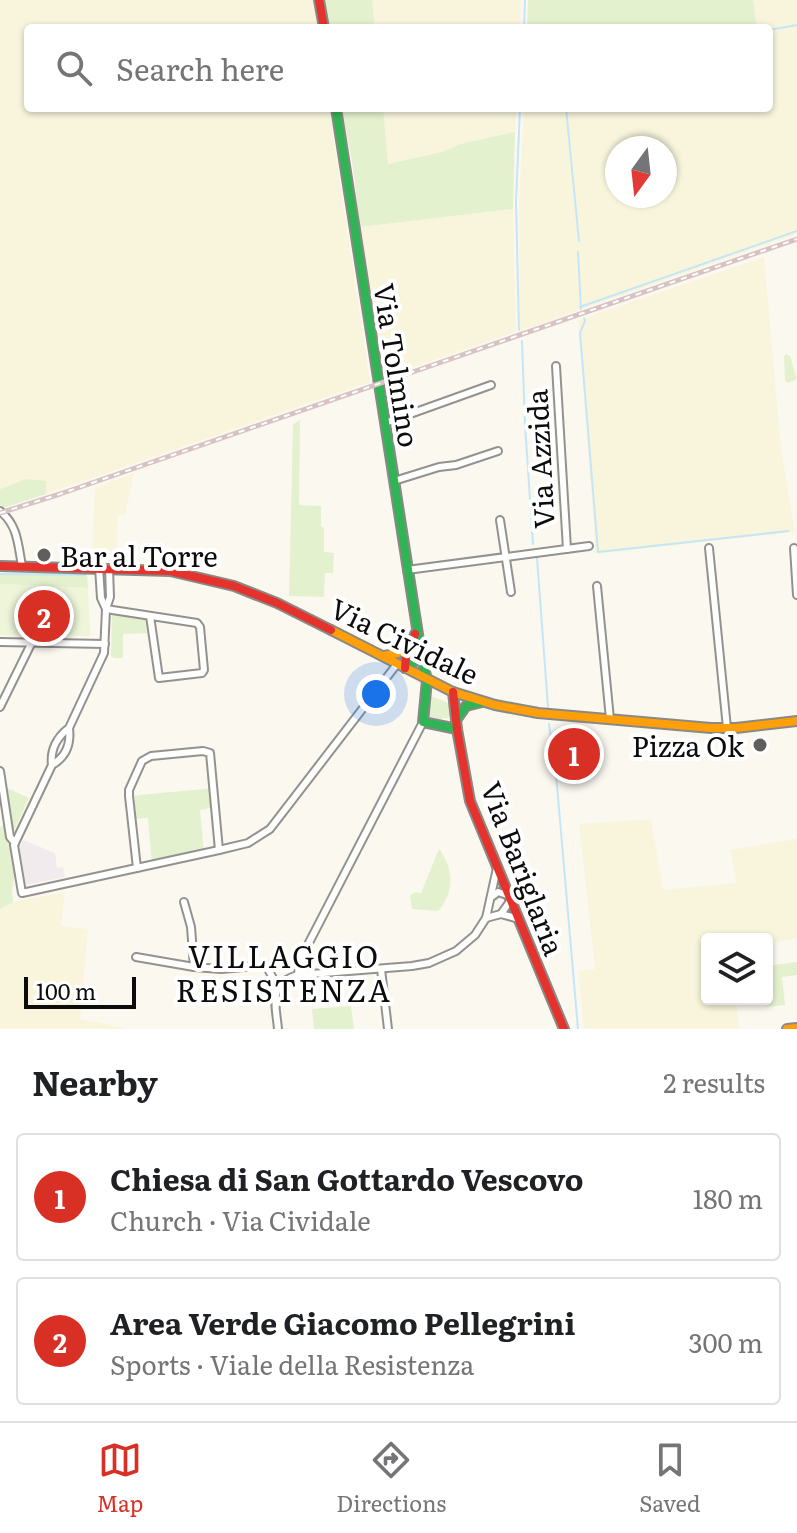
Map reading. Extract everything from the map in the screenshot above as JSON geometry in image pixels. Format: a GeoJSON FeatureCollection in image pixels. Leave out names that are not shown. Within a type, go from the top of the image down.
{"type":"FeatureCollection","features":[{"type":"Feature","properties":{"kind":"street"},"geometry":{"type":"LineString","coordinates":[[319,0],[323,24]]}},
{"type":"Feature","properties":{"kind":"street","name":"Via Tolmino"},"geometry":{"type":"LineString","coordinates":[[337,112],[416,644],[427,680],[423,722]]}},
{"type":"Feature","properties":{"kind":"street","name":"Via Azzida"},"geometry":{"type":"LineString","coordinates":[[556,366],[567,549]]}},
{"type":"Feature","properties":{"kind":"street"},"geometry":{"type":"LineString","coordinates":[[385,423],[491,385]]}},
{"type":"Feature","properties":{"kind":"street"},"geometry":{"type":"LineString","coordinates":[[394,481],[498,451]]}},
{"type":"Feature","properties":{"kind":"street"},"geometry":{"type":"LineString","coordinates":[[0,511],[15,529],[22,566]]}},
{"type":"Feature","properties":{"kind":"street"},"geometry":{"type":"LineString","coordinates":[[500,520],[511,592]]}},
{"type":"Feature","properties":{"kind":"street"},"geometry":{"type":"LineString","coordinates":[[407,570],[589,546]]}},
{"type":"Feature","properties":{"kind":"street"},"geometry":{"type":"LineString","coordinates":[[709,548],[727,728]]}},
{"type":"Feature","properties":{"kind":"street"},"geometry":{"type":"LineString","coordinates":[[794,548],[797,595]]}},
{"type":"Feature","properties":{"kind":"street","name":"Via Cividale"},"geometry":{"type":"LineString","coordinates":[[0,566],[170,571],[234,586],[277,603],[453,692],[524,712],[727,728],[797,721]]}},
{"type":"Feature","properties":{"kind":"street"},"geometry":{"type":"LineString","coordinates":[[99,567],[101,598],[106,609]]}},
{"type":"Feature","properties":{"kind":"street"},"geometry":{"type":"LineString","coordinates":[[109,568],[110,597],[106,609],[102,658],[69,728],[60,735],[51,754],[52,765],[15,843],[22,893],[219,850],[262,836],[401,666]]}},
{"type":"Feature","properties":{"kind":"street"},"geometry":{"type":"LineString","coordinates":[[597,586],[610,719]]}},
{"type":"Feature","properties":{"kind":"street"},"geometry":{"type":"LineString","coordinates":[[106,609],[150,616],[198,624],[202,673],[159,678],[150,616]]}},
{"type":"Feature","properties":{"kind":"street"},"geometry":{"type":"LineString","coordinates":[[0,642],[105,644]]}},
{"type":"Feature","properties":{"kind":"street"},"geometry":{"type":"LineString","coordinates":[[0,707],[32,642]]}},
{"type":"Feature","properties":{"kind":"street"},"geometry":{"type":"LineString","coordinates":[[384,656],[416,644]]}},
{"type":"Feature","properties":{"kind":"street","name":"Via Tolmino"},"geometry":{"type":"LineString","coordinates":[[401,666],[416,644]]}},
{"type":"Feature","properties":{"kind":"street","name":"Via Bariglaria"},"geometry":{"type":"LineString","coordinates":[[453,692],[468,795],[564,1029]]}},
{"type":"Feature","properties":{"kind":"street"},"geometry":{"type":"LineString","coordinates":[[298,975],[299,962],[423,722],[456,725],[459,712],[464,707],[483,702]]}},
{"type":"Feature","properties":{"kind":"street"},"geometry":{"type":"LineString","coordinates":[[52,765],[62,759],[70,740],[69,728]]}},
{"type":"Feature","properties":{"kind":"street"},"geometry":{"type":"LineString","coordinates":[[137,868],[129,790],[142,761],[151,756],[210,753],[219,850]]}},
{"type":"Feature","properties":{"kind":"street"},"geometry":{"type":"LineString","coordinates":[[0,771],[10,837],[15,843]]}},
{"type":"Feature","properties":{"kind":"street"},"geometry":{"type":"LineString","coordinates":[[278,1029],[275,999],[278,988],[288,978],[429,963],[467,943],[486,918],[497,868]]}},
{"type":"Feature","properties":{"kind":"street"},"geometry":{"type":"LineString","coordinates":[[491,898],[503,892],[511,900],[501,914]]}},
{"type":"Feature","properties":{"kind":"street"},"geometry":{"type":"LineString","coordinates":[[184,902],[191,927],[194,967]]}},
{"type":"Feature","properties":{"kind":"street"},"geometry":{"type":"LineString","coordinates":[[486,918],[501,914],[519,919]]}},
{"type":"Feature","properties":{"kind":"street"},"geometry":{"type":"LineString","coordinates":[[136,957],[221,969],[299,962]]}},
{"type":"Feature","properties":{"kind":"street"},"geometry":{"type":"LineString","coordinates":[[266,965],[278,988]]}},
{"type":"Feature","properties":{"kind":"street"},"geometry":{"type":"LineString","coordinates":[[381,969],[388,1029]]}},
{"type":"Feature","properties":{"kind":"street"},"geometry":{"type":"LineString","coordinates":[[787,1029],[797,1028]]}},
{"type":"Feature","properties":{"kind":"shaded area"},"geometry":{"type":"Polygon","coordinates":[[[0,0],[313,0],[316,24],[24,24],[24,112],[330,112],[370,382],[46,494],[46,481],[26,479],[0,489],[0,0]]]}},
{"type":"Feature","properties":{"kind":"shaded area"},"geometry":{"type":"Polygon","coordinates":[[[372,0],[521,0],[520,24],[375,24],[372,0]]]}},
{"type":"Feature","properties":{"kind":"shaded area"},"geometry":{"type":"Polygon","coordinates":[[[753,0],[797,0],[797,234],[520,331],[519,203],[524,112],[773,112],[773,24],[756,24],[753,0]]]}},
{"type":"Feature","properties":{"kind":"shaded area"},"geometry":{"type":"Polygon","coordinates":[[[383,112],[516,112],[515,132],[388,164],[383,112]]]}},
{"type":"Feature","properties":{"kind":"shaded area"},"geometry":{"type":"Polygon","coordinates":[[[513,209],[516,332],[381,378],[360,227],[513,209]]]}},
{"type":"Feature","properties":{"kind":"shaded area"},"geometry":{"type":"Polygon","coordinates":[[[764,257],[781,448],[795,532],[596,554],[578,320],[764,257]]]}},
{"type":"Feature","properties":{"kind":"shaded area"},"geometry":{"type":"Polygon","coordinates":[[[134,473],[125,515],[118,515],[116,559],[92,558],[95,488],[134,473]]]}},
{"type":"Feature","properties":{"kind":"shaded area"},"geometry":{"type":"Polygon","coordinates":[[[651,819],[663,890],[737,883],[730,850],[797,839],[797,939],[773,942],[773,933],[701,933],[701,1005],[737,1005],[739,1029],[584,1029],[578,971],[595,969],[579,824],[651,819]]]}},
{"type":"Feature","properties":{"kind":"shaded area"},"geometry":{"type":"Polygon","coordinates":[[[23,840],[55,853],[57,868],[63,867],[65,877],[26,885],[19,849],[23,840]]]}},
{"type":"Feature","properties":{"kind":"shaded area"},"geometry":{"type":"Polygon","coordinates":[[[65,892],[61,926],[88,929],[80,1019],[129,1029],[0,1029],[0,909],[13,902],[65,892]]]}},
{"type":"Feature","properties":{"kind":"green space"},"geometry":{"type":"Polygon","coordinates":[[[324,0],[372,0],[375,24],[327,24],[324,0]]]}},
{"type":"Feature","properties":{"kind":"green space"},"geometry":{"type":"Polygon","coordinates":[[[528,0],[753,0],[756,24],[527,24],[528,0]]]}},
{"type":"Feature","properties":{"kind":"green space"},"geometry":{"type":"Polygon","coordinates":[[[343,112],[383,112],[388,164],[515,132],[513,209],[360,227],[343,112]]]}},
{"type":"Feature","properties":{"kind":"green space"},"geometry":{"type":"Polygon","coordinates":[[[786,354],[790,356],[797,379],[788,383],[785,381],[786,354]]]}},
{"type":"Feature","properties":{"kind":"green space"},"geometry":{"type":"Polygon","coordinates":[[[300,420],[299,505],[321,506],[324,552],[334,553],[333,573],[325,573],[324,597],[289,596],[293,424],[300,420]]]}},
{"type":"Feature","properties":{"kind":"green space"},"geometry":{"type":"Polygon","coordinates":[[[26,479],[46,481],[46,494],[3,508],[0,505],[0,489],[26,479]]]}},
{"type":"Feature","properties":{"kind":"green space"},"geometry":{"type":"Polygon","coordinates":[[[0,573],[87,574],[88,588],[0,584],[0,573]]]}},
{"type":"Feature","properties":{"kind":"green space"},"geometry":{"type":"Polygon","coordinates":[[[0,584],[88,588],[90,636],[0,635],[0,584]]]}},
{"type":"Feature","properties":{"kind":"green space"},"geometry":{"type":"Polygon","coordinates":[[[112,613],[145,618],[147,633],[123,634],[123,658],[111,656],[112,613]]]}},
{"type":"Feature","properties":{"kind":"green space"},"geometry":{"type":"Polygon","coordinates":[[[431,696],[451,704],[448,718],[428,716],[431,696]]]}},
{"type":"Feature","properties":{"kind":"green space"},"geometry":{"type":"Polygon","coordinates":[[[5,787],[29,798],[12,835],[5,787]]]}},
{"type":"Feature","properties":{"kind":"green space"},"geometry":{"type":"Polygon","coordinates":[[[214,788],[216,807],[200,810],[204,853],[152,865],[148,818],[131,819],[129,796],[214,788]]]}},
{"type":"Feature","properties":{"kind":"green space"},"geometry":{"type":"Polygon","coordinates":[[[5,825],[15,874],[13,902],[0,909],[0,827],[5,825]]]}},
{"type":"Feature","properties":{"kind":"green space"},"geometry":{"type":"Polygon","coordinates":[[[439,849],[450,872],[450,888],[444,904],[438,911],[412,909],[410,895],[421,893],[439,849]]]}},
{"type":"Feature","properties":{"kind":"green space"},"geometry":{"type":"Polygon","coordinates":[[[797,962],[797,975],[782,977],[785,1005],[766,1007],[773,1005],[773,965],[797,962]]]}},
{"type":"Feature","properties":{"kind":"green space"},"geometry":{"type":"Polygon","coordinates":[[[351,1006],[354,1029],[314,1029],[312,1009],[351,1006]]]}},
{"type":"Feature","properties":{"kind":"waterway"},"geometry":{"type":"LineString","coordinates":[[524,24],[525,0]]}},
{"type":"Feature","properties":{"kind":"waterway"},"geometry":{"type":"LineString","coordinates":[[773,29],[797,25]]}},
{"type":"Feature","properties":{"kind":"waterway"},"geometry":{"type":"LineString","coordinates":[[519,330],[516,202],[520,112]]}},
{"type":"Feature","properties":{"kind":"waterway"},"geometry":{"type":"LineString","coordinates":[[566,112],[579,241]]}},
{"type":"Feature","properties":{"kind":"waterway"},"geometry":{"type":"LineString","coordinates":[[580,307],[797,231]]}},
{"type":"Feature","properties":{"kind":"waterway"},"geometry":{"type":"LineString","coordinates":[[578,252],[581,309]]}},
{"type":"Feature","properties":{"kind":"waterway"},"geometry":{"type":"LineString","coordinates":[[584,318],[580,333],[598,552],[788,531]]}},
{"type":"Feature","properties":{"kind":"waterway"},"geometry":{"type":"LineString","coordinates":[[522,341],[533,544]]}},
{"type":"Feature","properties":{"kind":"waterway"},"geometry":{"type":"LineString","coordinates":[[537,558],[548,707]]}},
{"type":"Feature","properties":{"kind":"waterway"},"geometry":{"type":"LineString","coordinates":[[0,574],[85,575]]}},
{"type":"Feature","properties":{"kind":"waterway"},"geometry":{"type":"LineString","coordinates":[[549,724],[578,1029]]}},
{"type":"Feature","properties":{"kind":"railway"},"geometry":{"type":"LineString","coordinates":[[0,513],[797,239]]}},
{"type":"Feature","properties":{"kind":"traffic: fast"},"geometry":{"type":"LineString","coordinates":[[337,112],[420,647],[415,661],[405,668]]}},
{"type":"Feature","properties":{"kind":"traffic: fast"},"geometry":{"type":"LineString","coordinates":[[420,650],[427,680],[423,722],[457,729]]}},
{"type":"Feature","properties":{"kind":"traffic: fast"},"geometry":{"type":"LineString","coordinates":[[456,720],[466,706],[482,702]]}},
{"type":"Feature","properties":{"kind":"traffic: slow"},"geometry":{"type":"LineString","coordinates":[[331,630],[453,692],[495,705],[538,713],[711,728],[797,721]]}},
{"type":"Feature","properties":{"kind":"traffic: slow"},"geometry":{"type":"LineString","coordinates":[[384,656],[398,653],[410,644]]}},
{"type":"Feature","properties":{"kind":"traffic: slow"},"geometry":{"type":"LineString","coordinates":[[787,1029],[797,1028]]}},
{"type":"Feature","properties":{"kind":"traffic: jam"},"geometry":{"type":"LineString","coordinates":[[319,0],[323,24]]}},
{"type":"Feature","properties":{"kind":"traffic: jam"},"geometry":{"type":"LineString","coordinates":[[0,566],[170,571],[234,586],[331,630]]}},
{"type":"Feature","properties":{"kind":"traffic: jam"},"geometry":{"type":"LineString","coordinates":[[405,668],[415,634]]}},
{"type":"Feature","properties":{"kind":"traffic: jam"},"geometry":{"type":"LineString","coordinates":[[453,692],[470,801],[564,1029]]}},
{"type":"Feature","properties":{"kind":"place","name":"Bar al Torre"},"geometry":{"type":"Point","coordinates":[44,555]}},
{"type":"Feature","properties":{"kind":"place","name":"Area Verde Giacomo Pellegrini"},"geometry":{"type":"Point","coordinates":[44,616]}},
{"type":"Feature","properties":{"kind":"place","name":"Pizza Ok"},"geometry":{"type":"Point","coordinates":[760,745]}},
{"type":"Feature","properties":{"kind":"place","name":"Chiesa di San Gottardo Vescovo"},"geometry":{"type":"Point","coordinates":[574,754]}},
{"type":"Feature","properties":{"kind":"district","name":"VILLAGGIO RESISTENZA"},"geometry":{"type":"Point","coordinates":[284,972]}}]}
